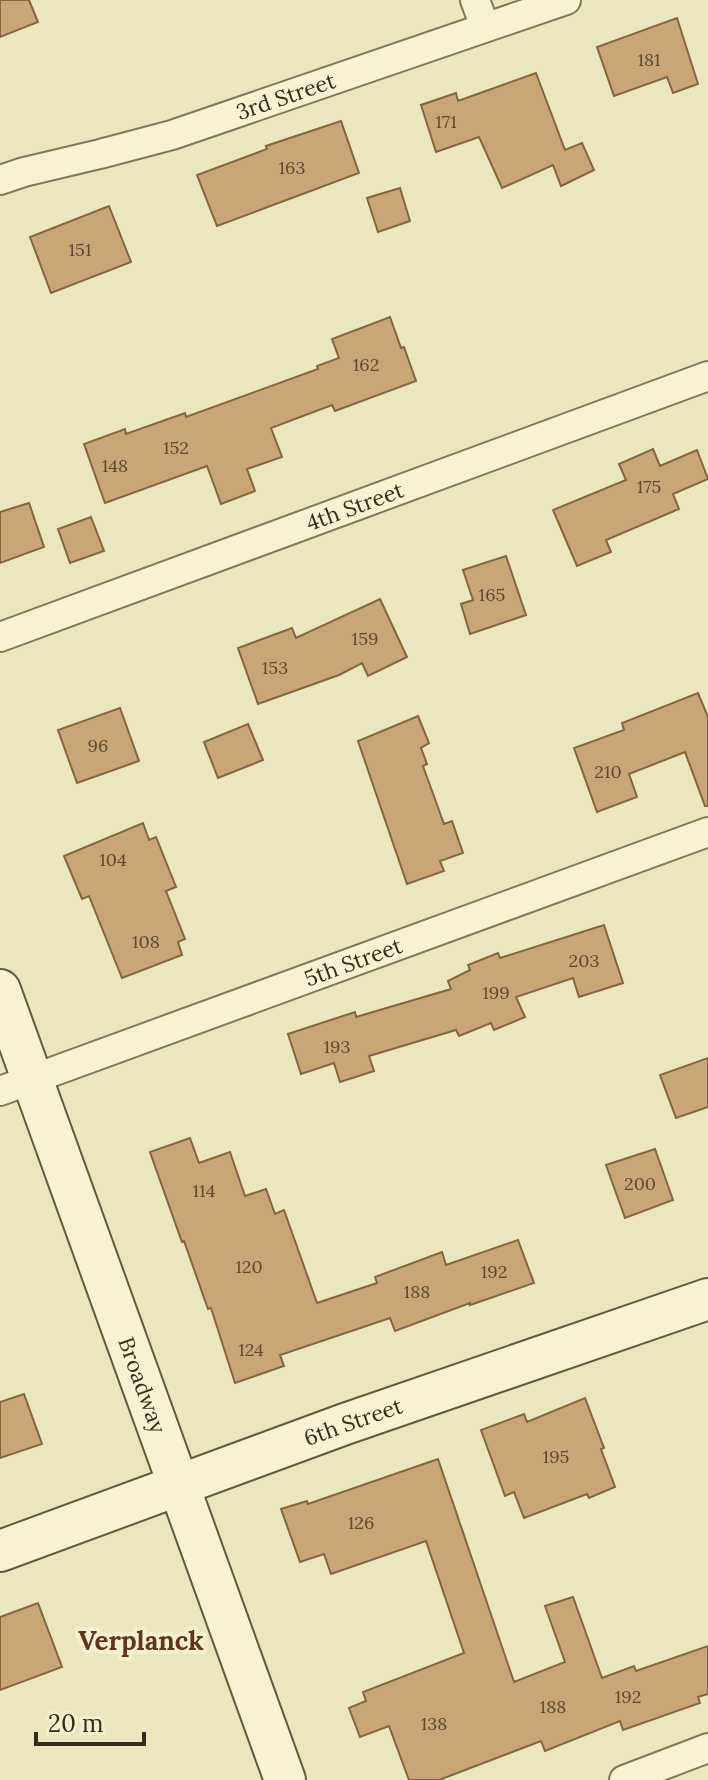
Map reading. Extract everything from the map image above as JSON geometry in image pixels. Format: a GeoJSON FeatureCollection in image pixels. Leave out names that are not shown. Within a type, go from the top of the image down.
{"type":"FeatureCollection","features":[{"type":"Feature","properties":{"kind":"street"},"geometry":{"type":"LineString","coordinates":[[475,0],[485,27]]}},
{"type":"Feature","properties":{"kind":"street","name":"3rd Street"},"geometry":{"type":"LineString","coordinates":[[0,180],[172,135],[566,0]]}},
{"type":"Feature","properties":{"kind":"street","name":"4th Street"},"geometry":{"type":"LineString","coordinates":[[0,637],[708,376]]}},
{"type":"Feature","properties":{"kind":"street","name":"5th Street"},"geometry":{"type":"LineString","coordinates":[[17,1085],[708,832]]}},
{"type":"Feature","properties":{"kind":"street","name":"Broadway"},"geometry":{"type":"LineString","coordinates":[[0,990],[17,1085],[179,1485],[285,1780]]}},
{"type":"Feature","properties":{"kind":"street","name":"6th Street"},"geometry":{"type":"LineString","coordinates":[[0,1551],[345,1424],[708,1299]]}},
{"type":"Feature","properties":{"kind":"street"},"geometry":{"type":"LineString","coordinates":[[624,1780],[708,1748]]}},
{"type":"Feature","properties":{"kind":"building"},"geometry":{"type":"Polygon","coordinates":[[[0,0],[29,0],[38,22],[0,37],[0,0]]]}},
{"type":"Feature","properties":{"kind":"building"},"geometry":{"type":"Polygon","coordinates":[[[677,18],[698,84],[673,93],[667,77],[614,96],[597,47],[677,18]]]}},
{"type":"Feature","properties":{"kind":"building"},"geometry":{"type":"Polygon","coordinates":[[[536,73],[565,150],[582,143],[594,170],[561,186],[553,165],[502,188],[479,137],[436,152],[421,105],[456,93],[458,101],[536,73]]]}},
{"type":"Feature","properties":{"kind":"building"},"geometry":{"type":"Polygon","coordinates":[[[341,121],[359,173],[217,226],[197,175],[267,149],[266,146],[341,121]]]}},
{"type":"Feature","properties":{"kind":"building"},"geometry":{"type":"Polygon","coordinates":[[[400,188],[410,221],[378,232],[367,198],[400,188]]]}},
{"type":"Feature","properties":{"kind":"building"},"geometry":{"type":"Polygon","coordinates":[[[109,206],[131,262],[51,293],[30,237],[109,206]]]}},
{"type":"Feature","properties":{"kind":"building"},"geometry":{"type":"Polygon","coordinates":[[[390,317],[416,381],[335,411],[332,405],[271,428],[282,457],[247,469],[255,491],[221,504],[207,466],[105,503],[84,444],[125,429],[126,434],[185,413],[186,417],[318,369],[317,366],[339,358],[332,339],[390,317]]]}},
{"type":"Feature","properties":{"kind":"building"},"geometry":{"type":"Polygon","coordinates":[[[653,449],[660,466],[697,450],[708,479],[673,494],[679,509],[606,540],[611,552],[577,566],[553,510],[626,480],[619,464],[653,449]]]}},
{"type":"Feature","properties":{"kind":"building"},"geometry":{"type":"Polygon","coordinates":[[[29,503],[44,547],[0,563],[0,512],[29,503]]]}},
{"type":"Feature","properties":{"kind":"building"},"geometry":{"type":"Polygon","coordinates":[[[91,517],[104,551],[70,563],[58,529],[91,517]]]}},
{"type":"Feature","properties":{"kind":"building"},"geometry":{"type":"Polygon","coordinates":[[[506,556],[526,615],[470,634],[461,604],[473,600],[463,570],[506,556]]]}},
{"type":"Feature","properties":{"kind":"building"},"geometry":{"type":"Polygon","coordinates":[[[380,599],[407,657],[368,676],[362,663],[339,675],[258,704],[238,648],[292,628],[296,638],[380,599]]]}},
{"type":"Feature","properties":{"kind":"building"},"geometry":{"type":"Polygon","coordinates":[[[698,693],[708,717],[708,806],[705,806],[685,752],[629,774],[637,797],[597,812],[574,748],[624,730],[622,723],[698,693]]]}},
{"type":"Feature","properties":{"kind":"building"},"geometry":{"type":"Polygon","coordinates":[[[120,708],[139,761],[77,783],[58,730],[120,708]]]}},
{"type":"Feature","properties":{"kind":"building"},"geometry":{"type":"Polygon","coordinates":[[[418,716],[429,743],[421,748],[427,764],[423,766],[444,824],[452,821],[463,853],[440,861],[444,871],[407,884],[358,741],[418,716]]]}},
{"type":"Feature","properties":{"kind":"building"},"geometry":{"type":"Polygon","coordinates":[[[248,724],[263,760],[218,778],[204,742],[248,724]]]}},
{"type":"Feature","properties":{"kind":"building"},"geometry":{"type":"Polygon","coordinates":[[[143,823],[149,840],[156,837],[176,887],[166,891],[185,939],[178,942],[182,955],[122,978],[89,896],[82,899],[64,856],[143,823]]]}},
{"type":"Feature","properties":{"kind":"building"},"geometry":{"type":"Polygon","coordinates":[[[604,925],[623,983],[579,997],[573,978],[516,997],[525,1017],[494,1030],[491,1023],[459,1036],[456,1030],[369,1056],[374,1071],[340,1082],[334,1063],[301,1074],[288,1034],[355,1012],[356,1017],[451,989],[448,981],[470,970],[468,965],[498,953],[500,958],[604,925]]]}},
{"type":"Feature","properties":{"kind":"building"},"geometry":{"type":"Polygon","coordinates":[[[708,1058],[708,1107],[676,1118],[660,1075],[708,1058]]]}},
{"type":"Feature","properties":{"kind":"building"},"geometry":{"type":"Polygon","coordinates":[[[190,1138],[199,1163],[230,1152],[245,1196],[266,1189],[275,1214],[284,1210],[317,1303],[377,1283],[375,1277],[442,1252],[446,1265],[518,1240],[534,1283],[395,1331],[390,1318],[280,1355],[284,1366],[235,1383],[211,1308],[208,1309],[150,1152],[190,1138]]]}},
{"type":"Feature","properties":{"kind":"building"},"geometry":{"type":"Polygon","coordinates":[[[655,1149],[673,1200],[625,1218],[606,1165],[655,1149]]]}},
{"type":"Feature","properties":{"kind":"building"},"geometry":{"type":"Polygon","coordinates":[[[24,1394],[42,1444],[0,1458],[0,1402],[24,1394]]]}},
{"type":"Feature","properties":{"kind":"building"},"geometry":{"type":"Polygon","coordinates":[[[585,1398],[615,1487],[589,1498],[587,1494],[524,1518],[514,1492],[505,1496],[481,1430],[524,1414],[527,1422],[585,1398]]]}},
{"type":"Feature","properties":{"kind":"building"},"geometry":{"type":"Polygon","coordinates":[[[438,1459],[514,1682],[565,1662],[545,1606],[573,1597],[602,1678],[634,1666],[636,1671],[708,1646],[708,1694],[698,1697],[700,1703],[623,1730],[620,1721],[545,1751],[541,1741],[439,1780],[409,1780],[389,1726],[360,1737],[349,1708],[366,1701],[363,1692],[464,1653],[426,1541],[331,1574],[324,1554],[300,1562],[281,1509],[307,1501],[308,1504],[438,1459]]]}},
{"type":"Feature","properties":{"kind":"building"},"geometry":{"type":"Polygon","coordinates":[[[38,1603],[62,1667],[0,1690],[0,1617],[38,1603]]]}},
{"type":"Feature","properties":{"kind":"district","name":"Verplanck"},"geometry":{"type":"Point","coordinates":[141,1641]}}]}
